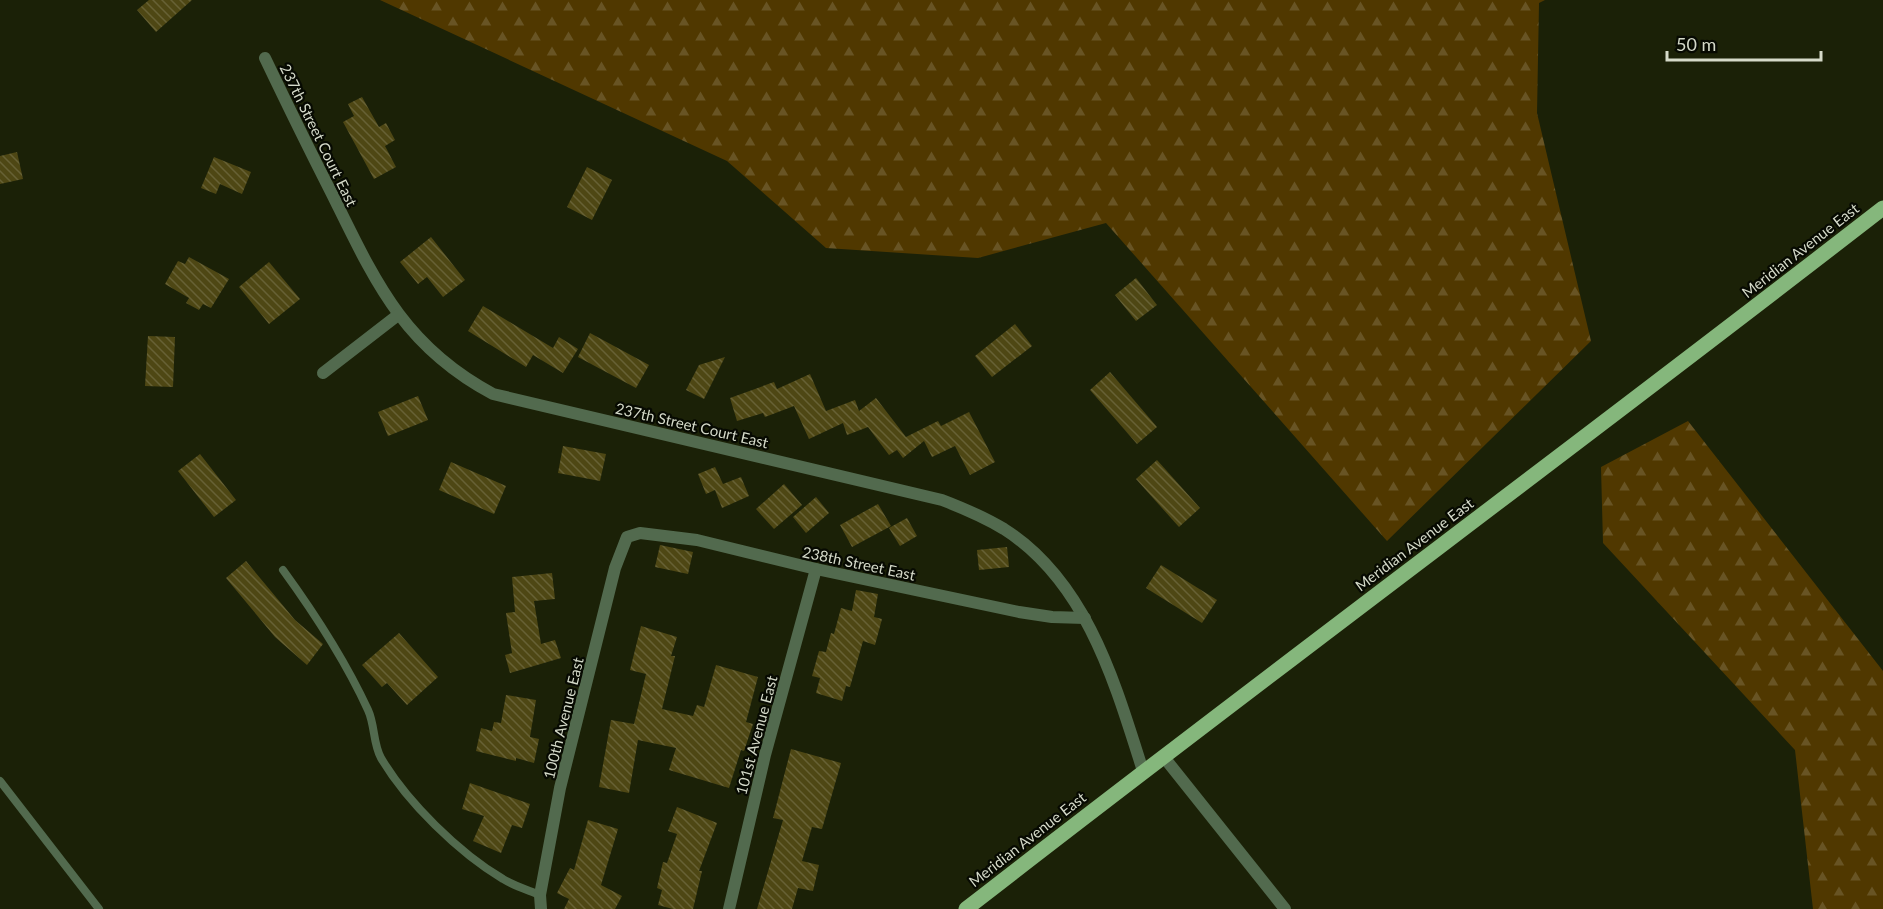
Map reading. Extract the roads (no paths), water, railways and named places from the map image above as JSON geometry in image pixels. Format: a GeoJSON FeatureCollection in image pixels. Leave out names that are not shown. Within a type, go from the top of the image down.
{"type":"FeatureCollection","features":[{"type":"Feature","properties":{"kind":"main road","name":"Meridian Avenue East"},"geometry":{"type":"LineString","coordinates":[[966,909],[1143,771],[1652,387],[1883,208]]}},
{"type":"Feature","properties":{"kind":"street","name":"237th Street Court East"},"geometry":{"type":"LineString","coordinates":[[265,58],[373,277],[398,315],[421,342],[450,367],[493,394],[942,500],[976,513],[1005,530],[1033,552],[1058,578],[1085,618],[1122,706],[1143,771]]}},
{"type":"Feature","properties":{"kind":"street"},"geometry":{"type":"LineString","coordinates":[[323,373],[398,315]]}},
{"type":"Feature","properties":{"kind":"street","name":"238th Street East"},"geometry":{"type":"LineString","coordinates":[[627,537],[640,533],[696,540],[816,569],[1019,612],[1052,617],[1085,618]]}},
{"type":"Feature","properties":{"kind":"street","name":"100th Avenue East"},"geometry":{"type":"LineString","coordinates":[[541,909],[540,895],[560,788],[615,568],[627,537]]}},
{"type":"Feature","properties":{"kind":"street","name":"101st Avenue East"},"geometry":{"type":"LineString","coordinates":[[729,909],[765,755],[816,569]]}},
{"type":"Feature","properties":{"kind":"street"},"geometry":{"type":"LineString","coordinates":[[1163,756],[1285,909]]}},
{"type":"Feature","properties":{"kind":"lane"},"geometry":{"type":"LineString","coordinates":[[283,570],[319,620],[358,688],[371,717],[380,755],[398,783],[454,844],[503,879],[540,895]]}},
{"type":"Feature","properties":{"kind":"lane"},"geometry":{"type":"LineString","coordinates":[[0,781],[99,909]]}}]}
